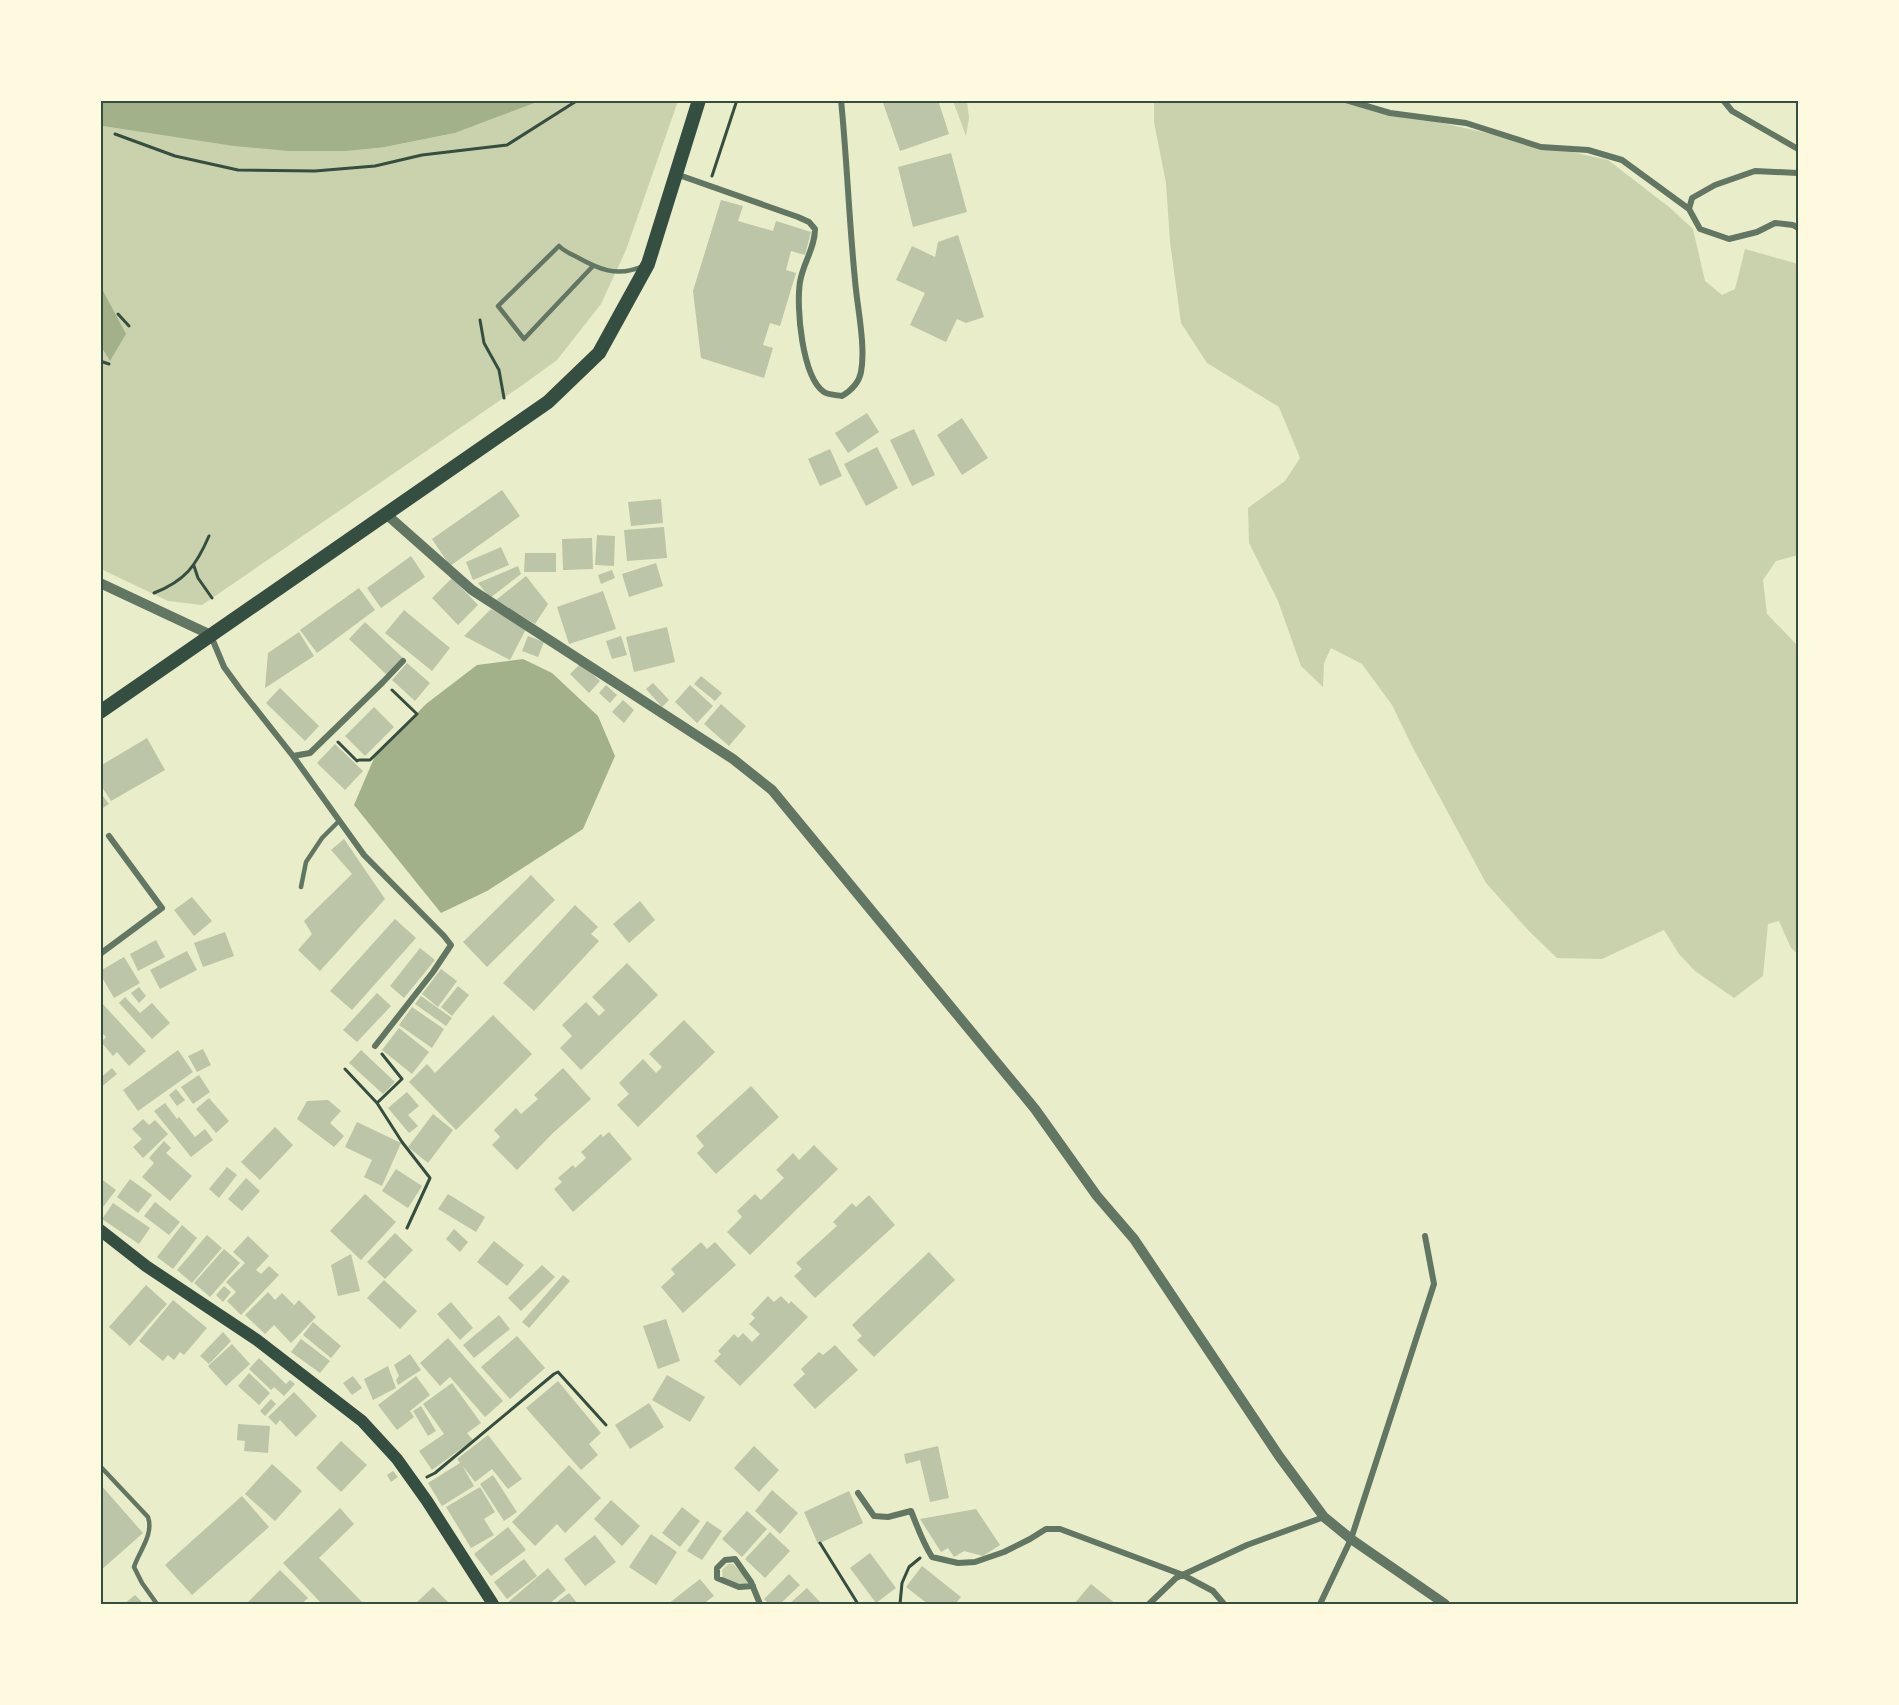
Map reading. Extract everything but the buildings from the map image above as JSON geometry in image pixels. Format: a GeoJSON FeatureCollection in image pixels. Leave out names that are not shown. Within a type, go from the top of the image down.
{"type":"FeatureCollection","features":[{"type":"Feature","properties":{"kind":"main road"},"geometry":{"type":"LineString","coordinates":[[100,712],[548,402],[599,353],[648,264],[699,100]]}},
{"type":"Feature","properties":{"kind":"main road"},"geometry":{"type":"LineString","coordinates":[[100,1230],[146,1266],[257,1340],[362,1422],[397,1459],[415,1483],[493,1605]]}},
{"type":"Feature","properties":{"kind":"street"},"geometry":{"type":"LineString","coordinates":[[675,174],[798,217],[809,222],[815,229],[815,238],[804,262],[798,297],[805,357],[816,384],[825,392],[842,396],[853,389],[861,372],[861,342],[841,100]]}},
{"type":"Feature","properties":{"kind":"street"},"geometry":{"type":"LineString","coordinates":[[1346,100],[1390,113],[1466,123],[1541,147],[1588,150],[1622,160],[1689,209],[1700,229],[1729,239],[1758,232],[1775,223],[1798,228]]}},
{"type":"Feature","properties":{"kind":"street"},"geometry":{"type":"LineString","coordinates":[[1723,100],[1732,111],[1798,149]]}},
{"type":"Feature","properties":{"kind":"street"},"geometry":{"type":"LineString","coordinates":[[1689,209],[1692,198],[1715,185],[1755,171],[1798,173]]}},
{"type":"Feature","properties":{"kind":"street"},"geometry":{"type":"LineString","coordinates":[[386,514],[472,590],[733,759],[772,790],[1035,1109],[1097,1196],[1134,1239],[1273,1447],[1324,1517],[1351,1539],[1445,1605]]}},
{"type":"Feature","properties":{"kind":"street"},"geometry":{"type":"LineString","coordinates":[[100,583],[211,635],[224,667],[263,721],[293,756],[364,855],[451,945],[433,972],[375,1046]]}},
{"type":"Feature","properties":{"kind":"street"},"geometry":{"type":"LineString","coordinates":[[293,756],[310,753],[403,661]]}},
{"type":"Feature","properties":{"kind":"street"},"geometry":{"type":"LineString","coordinates":[[101,953],[162,908],[109,837]]}},
{"type":"Feature","properties":{"kind":"street"},"geometry":{"type":"LineString","coordinates":[[1320,1605],[1351,1539],[1434,1284],[1425,1236]]}},
{"type":"Feature","properties":{"kind":"street"},"geometry":{"type":"LineString","coordinates":[[858,1493],[874,1516],[888,1517],[911,1511],[922,1542],[932,1557],[958,1563],[975,1562],[1004,1552],[1046,1529],[1060,1529],[1183,1575],[1213,1591],[1224,1605]]}},
{"type":"Feature","properties":{"kind":"street"},"geometry":{"type":"LineString","coordinates":[[1149,1605],[1176,1578],[1247,1545],[1324,1517]]}},
{"type":"Feature","properties":{"kind":"street"},"geometry":{"type":"LineString","coordinates":[[753,1586],[740,1587],[723,1581],[717,1578],[717,1568],[725,1560],[735,1559],[753,1586],[760,1605]]}},
{"type":"Feature","properties":{"kind":"lane"},"geometry":{"type":"LineString","coordinates":[[593,266],[524,339],[498,306],[559,246],[593,266],[616,272],[630,272],[648,264]]}},
{"type":"Feature","properties":{"kind":"lane"},"geometry":{"type":"LineString","coordinates":[[301,887],[306,862],[322,838],[339,820]]}},
{"type":"Feature","properties":{"kind":"lane"},"geometry":{"type":"LineString","coordinates":[[100,1466],[148,1517],[150,1524],[148,1538],[134,1567],[158,1605]]}},
{"type":"Feature","properties":{"kind":"path"},"geometry":{"type":"LineString","coordinates":[[115,134],[175,156],[238,170],[315,171],[375,166],[422,155],[507,145],[578,100]]}},
{"type":"Feature","properties":{"kind":"path"},"geometry":{"type":"LineString","coordinates":[[709,186],[737,100]]}},
{"type":"Feature","properties":{"kind":"path"},"geometry":{"type":"LineString","coordinates":[[118,314],[129,326]]}},
{"type":"Feature","properties":{"kind":"path"},"geometry":{"type":"LineString","coordinates":[[480,320],[484,343],[500,370],[504,398]]}},
{"type":"Feature","properties":{"kind":"path"},"geometry":{"type":"LineString","coordinates":[[100,361],[109,364]]}},
{"type":"Feature","properties":{"kind":"path"},"geometry":{"type":"LineString","coordinates":[[152,594],[182,579],[194,566],[209,536]]}},
{"type":"Feature","properties":{"kind":"path"},"geometry":{"type":"LineString","coordinates":[[194,566],[198,578],[212,598]]}},
{"type":"Feature","properties":{"kind":"path"},"geometry":{"type":"LineString","coordinates":[[330,734],[357,761],[370,760],[417,714],[383,682]]}},
{"type":"Feature","properties":{"kind":"path"},"geometry":{"type":"LineString","coordinates":[[375,1046],[402,1080],[377,1103]]}},
{"type":"Feature","properties":{"kind":"path"},"geometry":{"type":"LineString","coordinates":[[345,1070],[377,1103],[402,1142],[430,1178],[407,1228]]}},
{"type":"Feature","properties":{"kind":"path"},"geometry":{"type":"LineString","coordinates":[[415,1483],[435,1473],[558,1372],[606,1425]]}},
{"type":"Feature","properties":{"kind":"path"},"geometry":{"type":"LineString","coordinates":[[820,1543],[858,1605]]}},
{"type":"Feature","properties":{"kind":"path"},"geometry":{"type":"LineString","coordinates":[[900,1605],[902,1583],[909,1567],[928,1551]]}},
{"type":"Feature","properties":{"kind":"shaded area"},"geometry":{"type":"Polygon","coordinates":[[[101,100],[540,101],[455,133],[385,147],[346,151],[289,151],[234,146],[103,126],[101,132],[101,100]]]}},
{"type":"Feature","properties":{"kind":"shaded area"},"geometry":{"type":"Polygon","coordinates":[[[540,101],[678,101],[626,250],[601,304],[557,360],[202,605],[168,601],[101,569],[100,125],[385,147],[455,133],[540,101]]]}},
{"type":"Feature","properties":{"kind":"shaded area"},"geometry":{"type":"Polygon","coordinates":[[[953,101],[967,101],[969,118],[966,136],[953,101]]]}},
{"type":"Feature","properties":{"kind":"shaded area"},"geometry":{"type":"Polygon","coordinates":[[[1154,101],[1364,101],[1382,111],[1608,160],[1669,207],[1693,229],[1705,281],[1722,295],[1735,289],[1745,249],[1798,264],[1798,555],[1776,561],[1763,580],[1767,614],[1798,646],[1798,954],[1791,948],[1779,921],[1768,924],[1763,976],[1734,998],[1695,971],[1679,954],[1664,930],[1602,959],[1557,958],[1486,883],[1392,705],[1362,664],[1331,648],[1324,663],[1323,687],[1301,666],[1278,601],[1249,543],[1248,508],[1285,481],[1300,458],[1279,407],[1207,363],[1181,323],[1170,242],[1166,183],[1154,122],[1154,101]]]}},
{"type":"Feature","properties":{"kind":"shaded area"},"geometry":{"type":"Polygon","coordinates":[[[101,287],[126,334],[110,361],[102,348],[101,287]]]}},
{"type":"Feature","properties":{"kind":"shaded area"},"geometry":{"type":"Polygon","coordinates":[[[523,659],[552,673],[598,716],[615,756],[583,829],[487,891],[441,913],[354,805],[375,756],[426,704],[477,665],[523,659]]]}},
{"type":"Feature","properties":{"kind":"shaded area"},"geometry":{"type":"Polygon","coordinates":[[[728,1564],[733,1564],[742,1573],[748,1584],[743,1585],[723,1579],[722,1570],[728,1564]]]}}]}
